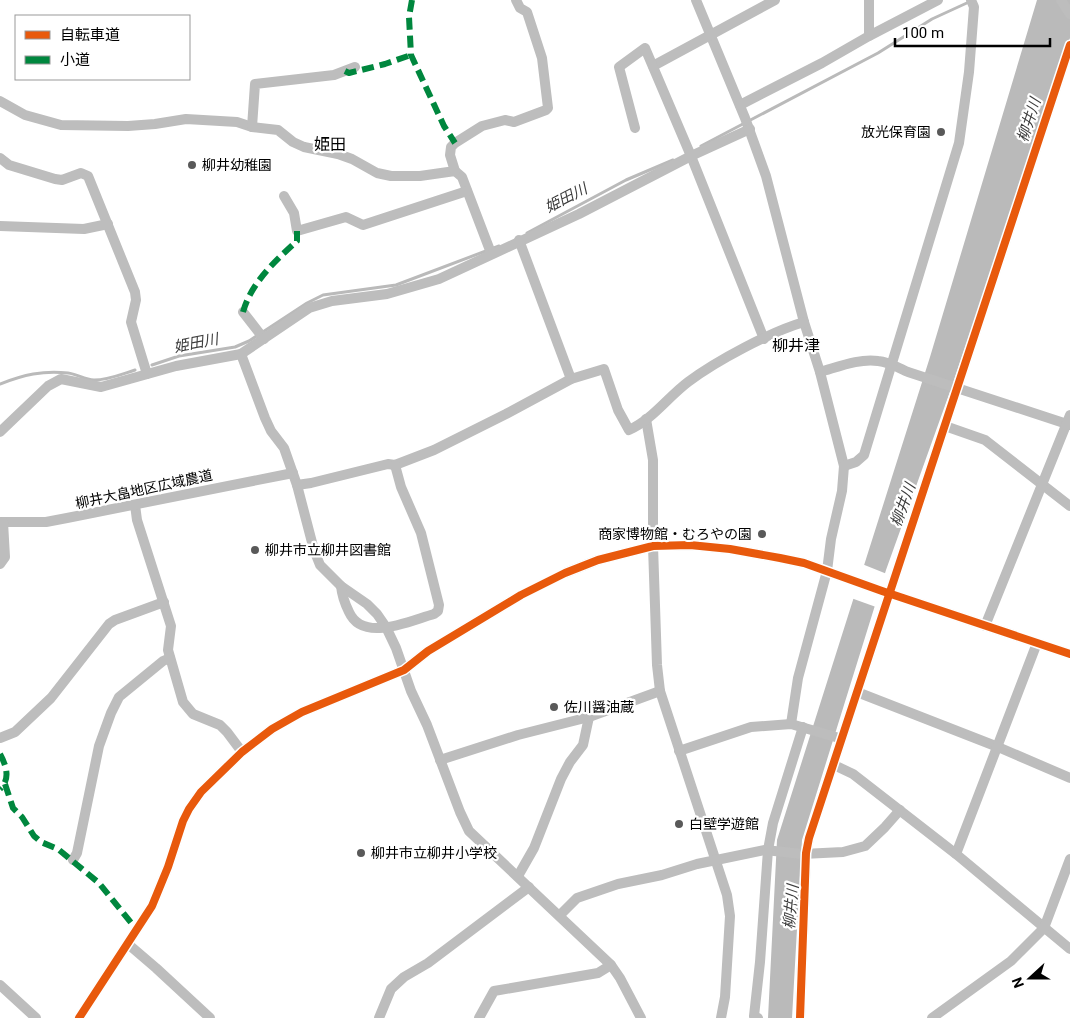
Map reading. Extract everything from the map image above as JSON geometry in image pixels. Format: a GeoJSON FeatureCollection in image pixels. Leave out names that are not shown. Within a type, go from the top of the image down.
{"type":"FeatureCollection","features":[{"type":"Feature","properties":{"kind":"street"},"geometry":{"type":"LineString","coordinates":[[490,254],[462,177],[454,171],[450,155],[451,147],[455,143],[482,126],[505,120],[514,122],[548,108],[542,58],[527,12],[520,8],[516,0]]}},
{"type":"Feature","properties":{"kind":"street"},"geometry":{"type":"LineString","coordinates":[[696,0],[712,34],[748,124],[766,176],[844,466],[842,492],[827,571],[798,678],[791,724]]}},
{"type":"Feature","properties":{"kind":"street"},"geometry":{"type":"LineString","coordinates":[[653,66],[775,0]]}},
{"type":"Feature","properties":{"kind":"street"},"geometry":{"type":"LineString","coordinates":[[869,0],[869,36]]}},
{"type":"Feature","properties":{"kind":"street"},"geometry":{"type":"LineString","coordinates":[[740,105],[938,0]]}},
{"type":"Feature","properties":{"kind":"street"},"geometry":{"type":"LineString","coordinates":[[1061,0],[1070,14]]}},
{"type":"Feature","properties":{"kind":"street"},"geometry":{"type":"LineString","coordinates":[[844,466],[860,460],[864,455],[959,143],[970,72],[972,3]]}},
{"type":"Feature","properties":{"kind":"street"},"geometry":{"type":"LineString","coordinates":[[800,1018],[804,854],[834,765],[840,739],[857,692],[886,592],[945,426],[952,386],[1070,45]]}},
{"type":"Feature","properties":{"kind":"street"},"geometry":{"type":"LineString","coordinates":[[635,128],[619,67],[644,48],[691,156],[764,339]]}},
{"type":"Feature","properties":{"kind":"street"},"geometry":{"type":"LineString","coordinates":[[252,127],[255,84],[334,75],[355,67]]}},
{"type":"Feature","properties":{"kind":"street"},"geometry":{"type":"LineString","coordinates":[[0,101],[25,115],[61,125],[128,126],[186,119],[238,122],[252,127],[278,130],[293,142],[304,147],[338,154],[352,159],[377,173],[391,176],[420,176],[454,171]]}},
{"type":"Feature","properties":{"kind":"street"},"geometry":{"type":"LineString","coordinates":[[0,432],[48,386],[60,379],[101,387],[176,366],[241,354],[309,308],[332,300],[387,294],[439,279],[519,240],[579,214],[748,124]]}},
{"type":"Feature","properties":{"kind":"street"},"geometry":{"type":"LineString","coordinates":[[0,158],[9,165],[56,180],[62,180],[81,173],[88,176],[135,292],[136,300],[131,322],[147,374]]}},
{"type":"Feature","properties":{"kind":"street"},"geometry":{"type":"LineString","coordinates":[[284,196],[294,212],[297,230],[346,217],[362,224],[467,191]]}},
{"type":"Feature","properties":{"kind":"street"},"geometry":{"type":"LineString","coordinates":[[0,226],[84,229],[108,224]]}},
{"type":"Feature","properties":{"kind":"street"},"geometry":{"type":"LineString","coordinates":[[519,240],[571,378]]}},
{"type":"Feature","properties":{"kind":"street"},"geometry":{"type":"LineString","coordinates":[[244,312],[264,338]]}},
{"type":"Feature","properties":{"kind":"street"},"geometry":{"type":"LineString","coordinates":[[297,485],[388,464],[394,465],[442,446],[506,414],[571,378],[604,369],[618,410],[629,430],[641,425],[687,382],[736,353],[804,322]]}},
{"type":"Feature","properties":{"kind":"street"},"geometry":{"type":"LineString","coordinates":[[241,354],[265,418],[271,431],[284,448],[293,472],[314,550],[320,565],[342,586],[367,604],[386,627],[469,831],[483,846],[560,915],[610,965],[620,978],[641,1018]]}},
{"type":"Feature","properties":{"kind":"street"},"geometry":{"type":"LineString","coordinates":[[820,372],[878,360],[908,372],[1069,421],[985,626]]}},
{"type":"Feature","properties":{"kind":"street"},"geometry":{"type":"LineString","coordinates":[[646,419],[653,460],[656,665],[660,691],[727,895],[730,916],[725,997],[721,1018]]}},
{"type":"Feature","properties":{"kind":"street"},"geometry":{"type":"LineString","coordinates":[[945,426],[985,440],[1070,506]]}},
{"type":"Feature","properties":{"kind":"street"},"geometry":{"type":"LineString","coordinates":[[342,586],[342,597],[353,620],[371,629],[386,627],[434,614],[438,611],[439,605],[421,533],[404,495],[394,465]]}},
{"type":"Feature","properties":{"kind":"street","name":"柳井大畠地区広域農道"},"geometry":{"type":"LineString","coordinates":[[1,522],[46,522],[293,472]]}},
{"type":"Feature","properties":{"kind":"street"},"geometry":{"type":"LineString","coordinates":[[135,505],[137,520],[171,626],[168,650],[186,707],[193,714],[220,725],[242,752]]}},
{"type":"Feature","properties":{"kind":"street"},"geometry":{"type":"LineString","coordinates":[[0,564],[5,557],[1,522]]}},
{"type":"Feature","properties":{"kind":"street"},"geometry":{"type":"LineString","coordinates":[[79,1018],[152,906],[189,808],[201,792],[242,752],[272,728],[302,712],[404,670],[428,651],[521,595],[565,573],[598,560],[653,546],[690,545],[730,549],[804,563],[1070,654]]}},
{"type":"Feature","properties":{"kind":"street"},"geometry":{"type":"LineString","coordinates":[[0,738],[15,732],[51,698],[109,624],[164,602]]}},
{"type":"Feature","properties":{"kind":"street"},"geometry":{"type":"LineString","coordinates":[[956,854],[1037,643]]}},
{"type":"Feature","properties":{"kind":"street"},"geometry":{"type":"LineString","coordinates":[[73,860],[77,853],[99,746],[111,713],[119,697],[163,661],[170,658]]}},
{"type":"Feature","properties":{"kind":"street"},"geometry":{"type":"LineString","coordinates":[[440,760],[518,735],[589,717],[660,691]]}},
{"type":"Feature","properties":{"kind":"street"},"geometry":{"type":"LineString","coordinates":[[857,692],[998,747],[1070,778]]}},
{"type":"Feature","properties":{"kind":"street"},"geometry":{"type":"LineString","coordinates":[[518,876],[534,848],[561,779],[570,762],[584,745],[589,717]]}},
{"type":"Feature","properties":{"kind":"street"},"geometry":{"type":"LineString","coordinates":[[679,751],[750,727],[791,724],[840,739]]}},
{"type":"Feature","properties":{"kind":"street"},"geometry":{"type":"LineString","coordinates":[[758,1018],[754,1016],[773,823],[807,728]]}},
{"type":"Feature","properties":{"kind":"street"},"geometry":{"type":"LineString","coordinates":[[834,765],[853,774],[900,810],[1070,949]]}},
{"type":"Feature","properties":{"kind":"street"},"geometry":{"type":"LineString","coordinates":[[560,915],[577,898],[618,884],[662,875],[697,864],[771,850],[804,854],[843,852],[865,846],[885,828],[900,810]]}},
{"type":"Feature","properties":{"kind":"street"},"geometry":{"type":"LineString","coordinates":[[932,1018],[1011,961],[1044,928],[1069,866]]}},
{"type":"Feature","properties":{"kind":"street"},"geometry":{"type":"LineString","coordinates":[[380,1018],[391,989],[404,977],[428,962],[529,887]]}},
{"type":"Feature","properties":{"kind":"street"},"geometry":{"type":"LineString","coordinates":[[128,944],[210,1018]]}},
{"type":"Feature","properties":{"kind":"street"},"geometry":{"type":"LineString","coordinates":[[479,1018],[494,991],[598,973],[610,965]]}},
{"type":"Feature","properties":{"kind":"street"},"geometry":{"type":"LineString","coordinates":[[0,985],[36,1018]]}},
{"type":"Feature","properties":{"kind":"water","name":"柳井川"},"geometry":{"type":"Polygon","coordinates":[[[1037,0],[1070,0],[1070,38],[952,386],[886,570],[802,840],[792,1018],[768,1018],[777,840],[930,357],[1037,0]]]}},
{"type":"Feature","properties":{"kind":"pier"},"geometry":{"type":"Polygon","coordinates":[[[862,564],[887,574],[876,607],[851,598],[862,564]]]}},
{"type":"Feature","properties":{"kind":"waterway","name":"姫田川"},"geometry":{"type":"LineString","coordinates":[[701,146],[878,53],[932,19],[969,2]]}},
{"type":"Feature","properties":{"kind":"waterway","name":"姫田川"},"geometry":{"type":"LineString","coordinates":[[527,233],[626,180],[673,160]]}},
{"type":"Feature","properties":{"kind":"waterway","name":"姫田川"},"geometry":{"type":"LineString","coordinates":[[152,365],[179,356],[235,347],[249,341],[307,303],[323,295],[396,285],[499,246]]}},
{"type":"Feature","properties":{"kind":"waterway","name":"姫田川"},"geometry":{"type":"LineString","coordinates":[[0,384],[42,373],[68,373],[87,379],[99,380],[135,370]]}},
{"type":"Feature","properties":{"kind":"marked path"},"geometry":{"type":"LineString","coordinates":[[412,0],[409,17],[411,55],[444,126],[455,143]]}},
{"type":"Feature","properties":{"kind":"marked path"},"geometry":{"type":"LineString","coordinates":[[345,71],[349,73],[411,55]]}},
{"type":"Feature","properties":{"kind":"marked path"},"geometry":{"type":"LineString","coordinates":[[243,312],[258,282],[272,265],[297,241],[297,231]]}},
{"type":"Feature","properties":{"kind":"marked path"},"geometry":{"type":"LineString","coordinates":[[0,754],[6,767],[5,781],[0,789]]}},
{"type":"Feature","properties":{"kind":"marked path"},"geometry":{"type":"LineString","coordinates":[[5,784],[13,808],[22,817],[34,836],[41,842],[58,849],[99,883],[137,930]]}},
{"type":"Feature","properties":{"kind":"cycle path"},"geometry":{"type":"LineString","coordinates":[[800,1018],[806,853],[809,838],[1070,45]]}},
{"type":"Feature","properties":{"kind":"cycle path"},"geometry":{"type":"LineString","coordinates":[[79,1018],[152,906],[189,809],[201,792],[242,752],[272,729],[302,712],[404,670],[428,651],[521,595],[565,573],[598,560],[653,546],[690,545],[730,549],[780,558],[804,563],[1070,654]]}},
{"type":"Feature","properties":{"kind":"place","name":"放光保育園"},"geometry":{"type":"Point","coordinates":[941,132]}},
{"type":"Feature","properties":{"kind":"place","name":"柳井幼稚園"},"geometry":{"type":"Point","coordinates":[192,165]}},
{"type":"Feature","properties":{"kind":"place","name":"商家博物館・むろやの園"},"geometry":{"type":"Point","coordinates":[762,534]}},
{"type":"Feature","properties":{"kind":"place","name":"柳井市立柳井図書館"},"geometry":{"type":"Point","coordinates":[255,550]}},
{"type":"Feature","properties":{"kind":"place","name":"佐川醤油蔵"},"geometry":{"type":"Point","coordinates":[554,707]}},
{"type":"Feature","properties":{"kind":"place","name":"白壁学遊館"},"geometry":{"type":"Point","coordinates":[679,824]}},
{"type":"Feature","properties":{"kind":"place","name":"柳井市立柳井小学校"},"geometry":{"type":"Point","coordinates":[361,853]}},
{"type":"Feature","properties":{"kind":"district","name":"姫田"},"geometry":{"type":"Point","coordinates":[330,144]}},
{"type":"Feature","properties":{"kind":"district","name":"柳井津"},"geometry":{"type":"Point","coordinates":[796,345]}}]}
